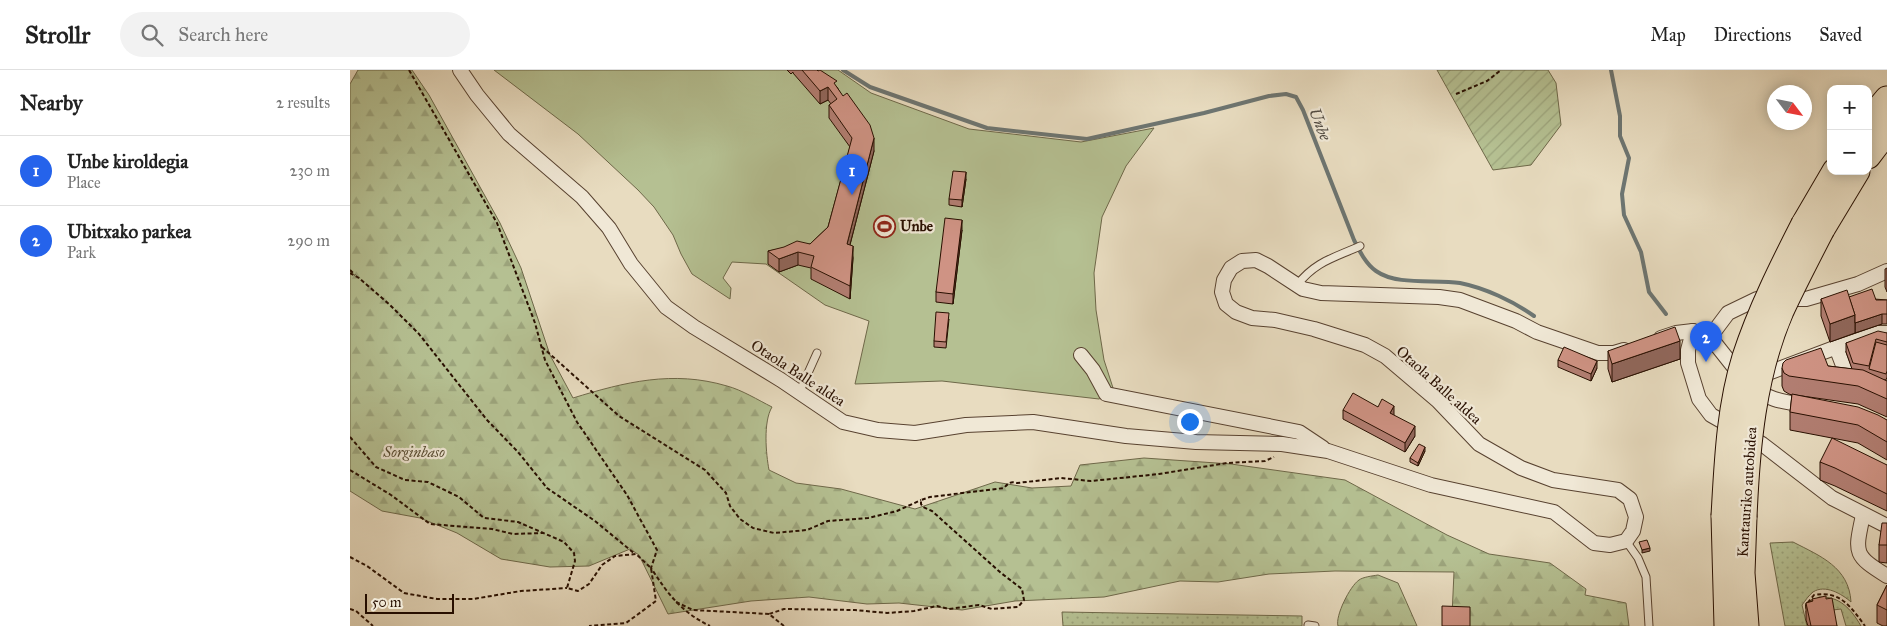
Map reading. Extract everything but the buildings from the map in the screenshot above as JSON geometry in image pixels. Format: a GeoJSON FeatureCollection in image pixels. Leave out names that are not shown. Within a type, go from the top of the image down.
{"type":"FeatureCollection","features":[{"type":"Feature","properties":{"kind":"highway"},"geometry":{"type":"LineString","coordinates":[[1872,117],[1887,99]]}},
{"type":"Feature","properties":{"kind":"highway"},"geometry":{"type":"LineString","coordinates":[[1872,151],[1887,131]]}},
{"type":"Feature","properties":{"kind":"highway","name":"Kantauriko autobidea"},"geometry":{"type":"LineString","coordinates":[[1727,626],[1734,517],[1746,463],[1752,413],[1765,358],[1833,175]]}},
{"type":"Feature","properties":{"kind":"highway","name":"Kantauriko autobidea"},"geometry":{"type":"LineString","coordinates":[[1813,227],[1855,175]]}},
{"type":"Feature","properties":{"kind":"highway","name":"Kantauriko autobidea"},"geometry":{"type":"LineString","coordinates":[[1734,517],[1742,573],[1746,626]]}},
{"type":"Feature","properties":{"kind":"street","name":"Otaola Balle aldea"},"geometry":{"type":"LineString","coordinates":[[460,70],[477,95],[509,134],[582,197],[609,228],[631,264],[666,307],[694,327],[773,375],[843,422],[878,430],[914,433],[966,425],[1033,422],[1126,436],[1196,442],[1282,444],[1328,452],[1432,485],[1554,512],[1594,543],[1610,545],[1626,541],[1633,531],[1636,517],[1630,499],[1618,490],[1553,480],[1521,468],[1479,444],[1438,401],[1385,356],[1364,345],[1314,329],[1275,320],[1252,318],[1236,312],[1226,304],[1222,292],[1224,280],[1231,268],[1242,261],[1256,260],[1303,289],[1321,293],[1439,297],[1460,300],[1516,321],[1537,332],[1598,353],[1614,353],[1676,333],[1693,332]]}},
{"type":"Feature","properties":{"kind":"street"},"geometry":{"type":"LineString","coordinates":[[1710,336],[1728,313],[1757,299],[1806,298],[1858,284],[1887,271]]}},
{"type":"Feature","properties":{"kind":"street"},"geometry":{"type":"LineString","coordinates":[[1823,408],[1773,399],[1757,389],[1752,378],[1737,371],[1710,336],[1693,332],[1688,350],[1688,363],[1699,400],[1710,415],[1762,444],[1832,498],[1887,526]]}},
{"type":"Feature","properties":{"kind":"street"},"geometry":{"type":"LineString","coordinates":[[1752,378],[1836,347],[1878,333],[1887,333]]}},
{"type":"Feature","properties":{"kind":"street"},"geometry":{"type":"LineString","coordinates":[[1836,347],[1847,376],[1887,392]]}},
{"type":"Feature","properties":{"kind":"street","name":"Otaola Balle aldea"},"geometry":{"type":"LineString","coordinates":[[1081,355],[1093,370],[1106,394],[1299,432],[1328,452]]}},
{"type":"Feature","properties":{"kind":"street"},"geometry":{"type":"LineString","coordinates":[[1863,515],[1856,545],[1865,562],[1887,576]]}},
{"type":"Feature","properties":{"kind":"lane"},"geometry":{"type":"LineString","coordinates":[[1297,285],[1307,272],[1317,264],[1360,246]]}},
{"type":"Feature","properties":{"kind":"lane"},"geometry":{"type":"LineString","coordinates":[[799,393],[818,353]]}},
{"type":"Feature","properties":{"kind":"lane"},"geometry":{"type":"LineString","coordinates":[[1626,541],[1638,558],[1646,577],[1650,626]]}},
{"type":"Feature","properties":{"kind":"path"},"geometry":{"type":"LineString","coordinates":[[410,70],[497,223],[546,360],[577,422],[627,495],[657,550],[651,568],[656,601],[626,622],[589,626]]}},
{"type":"Feature","properties":{"kind":"path"},"geometry":{"type":"LineString","coordinates":[[1456,94],[1487,81],[1501,70]]}},
{"type":"Feature","properties":{"kind":"path"},"geometry":{"type":"LineString","coordinates":[[350,272],[390,305],[419,334],[486,420],[518,452],[547,488],[636,554],[651,568],[674,601],[698,620],[710,626]]}},
{"type":"Feature","properties":{"kind":"path"},"geometry":{"type":"LineString","coordinates":[[542,347],[619,416],[705,470],[726,493],[730,506],[740,519],[753,528],[774,534],[807,530],[828,521],[868,518],[897,512],[930,496],[1004,488],[1008,483],[1013,482],[1061,478],[1091,481],[1159,474],[1227,463],[1265,461],[1297,447]]}},
{"type":"Feature","properties":{"kind":"path"},"geometry":{"type":"LineString","coordinates":[[350,438],[376,468],[405,480],[428,482],[459,498],[484,518],[518,522],[564,542],[574,553],[575,561],[566,588]]}},
{"type":"Feature","properties":{"kind":"path"},"geometry":{"type":"LineString","coordinates":[[350,470],[392,495],[430,524],[492,529],[513,534],[546,533]]}},
{"type":"Feature","properties":{"kind":"path"},"geometry":{"type":"LineString","coordinates":[[674,601],[693,610],[768,614],[784,610],[855,610],[887,613],[914,611],[937,606],[949,609],[979,605],[992,609],[1018,607],[1024,600],[1022,589],[1001,573],[932,511],[923,507],[921,500]]}},
{"type":"Feature","properties":{"kind":"path"},"geometry":{"type":"LineString","coordinates":[[350,557],[367,566],[404,594],[437,599],[473,599],[521,591],[566,588],[578,591],[589,584],[602,565],[614,556],[636,554]]}},
{"type":"Feature","properties":{"kind":"path"},"geometry":{"type":"LineString","coordinates":[[1807,620],[1806,606],[1814,595],[1825,593],[1840,597],[1866,626]]}},
{"type":"Feature","properties":{"kind":"path"},"geometry":{"type":"LineString","coordinates":[[350,609],[356,611],[373,626]]}},
{"type":"Feature","properties":{"kind":"path"},"geometry":{"type":"LineString","coordinates":[[768,614],[784,626]]}},
{"type":"Feature","properties":{"kind":"green space","name":"Sorginbaso"},"geometry":{"type":"Polygon","coordinates":[[[358,70],[412,70],[429,95],[500,223],[521,268],[550,355],[573,398],[611,387],[649,380],[687,379],[707,381],[733,388],[772,407],[766,429],[769,470],[796,483],[841,489],[915,509],[995,482],[1032,488],[1071,486],[1080,465],[1144,458],[1231,464],[1345,480],[1447,535],[1489,554],[1550,563],[1586,589],[1585,595],[1626,603],[1629,626],[1465,626],[1452,616],[1454,572],[1335,571],[1269,574],[1218,582],[1180,581],[1104,597],[1015,601],[962,610],[899,603],[867,604],[809,597],[751,601],[668,614],[639,555],[630,549],[589,566],[550,567],[501,559],[457,533],[420,518],[382,511],[350,491],[350,84],[358,70]]]}},
{"type":"Feature","properties":{"kind":"green space","name":"Unbe"},"geometry":{"type":"Polygon","coordinates":[[[494,70],[838,70],[871,93],[969,129],[1081,142],[1154,128],[1126,166],[1102,217],[1094,273],[1096,310],[1104,360],[1114,391],[1099,399],[942,381],[855,384],[869,321],[825,305],[766,264],[732,262],[723,278],[731,288],[730,299],[692,274],[673,235],[654,207],[638,190],[578,134],[494,70]]]}},
{"type":"Feature","properties":{"kind":"green space"},"geometry":{"type":"Polygon","coordinates":[[[1437,70],[1548,70],[1556,83],[1561,125],[1531,165],[1493,170],[1437,70]]]}},
{"type":"Feature","properties":{"kind":"green space"},"geometry":{"type":"Polygon","coordinates":[[[1793,542],[1823,558],[1839,571],[1849,590],[1851,602],[1833,591],[1823,589],[1812,593],[1802,605],[1807,626],[1785,626],[1770,543],[1793,542]]]}},
{"type":"Feature","properties":{"kind":"green space"},"geometry":{"type":"Polygon","coordinates":[[[1378,575],[1398,583],[1417,626],[1338,626],[1341,609],[1355,583],[1363,578],[1378,575]]]}},
{"type":"Feature","properties":{"kind":"green space"},"geometry":{"type":"Polygon","coordinates":[[[1819,597],[1839,601],[1849,609],[1861,626],[1846,626],[1841,609],[1825,611],[1811,602],[1819,597]]]}},
{"type":"Feature","properties":{"kind":"green space"},"geometry":{"type":"Polygon","coordinates":[[[1062,612],[1302,616],[1302,626],[1063,626],[1062,612]]]}},
{"type":"Feature","properties":{"kind":"waterway","name":"Unbe"},"geometry":{"type":"LineString","coordinates":[[843,70],[870,87],[987,128],[1087,139],[1204,113],[1269,96],[1286,94],[1296,97],[1303,110],[1354,240],[1372,268],[1394,279],[1469,285],[1517,305],[1534,316]]}},
{"type":"Feature","properties":{"kind":"waterway"},"geometry":{"type":"LineString","coordinates":[[1611,70],[1620,116],[1620,136],[1629,158],[1622,194],[1624,215],[1641,252],[1649,292],[1666,314]]}},
{"type":"Feature","properties":{"kind":"place","name":"Unbe kiroldegia"},"geometry":{"type":"Point","coordinates":[852,195]}},
{"type":"Feature","properties":{"kind":"place","name":"Unbe"},"geometry":{"type":"Point","coordinates":[884,226]}},
{"type":"Feature","properties":{"kind":"place","name":"Ubitxako parkea"},"geometry":{"type":"Point","coordinates":[1706,362]}}]}
